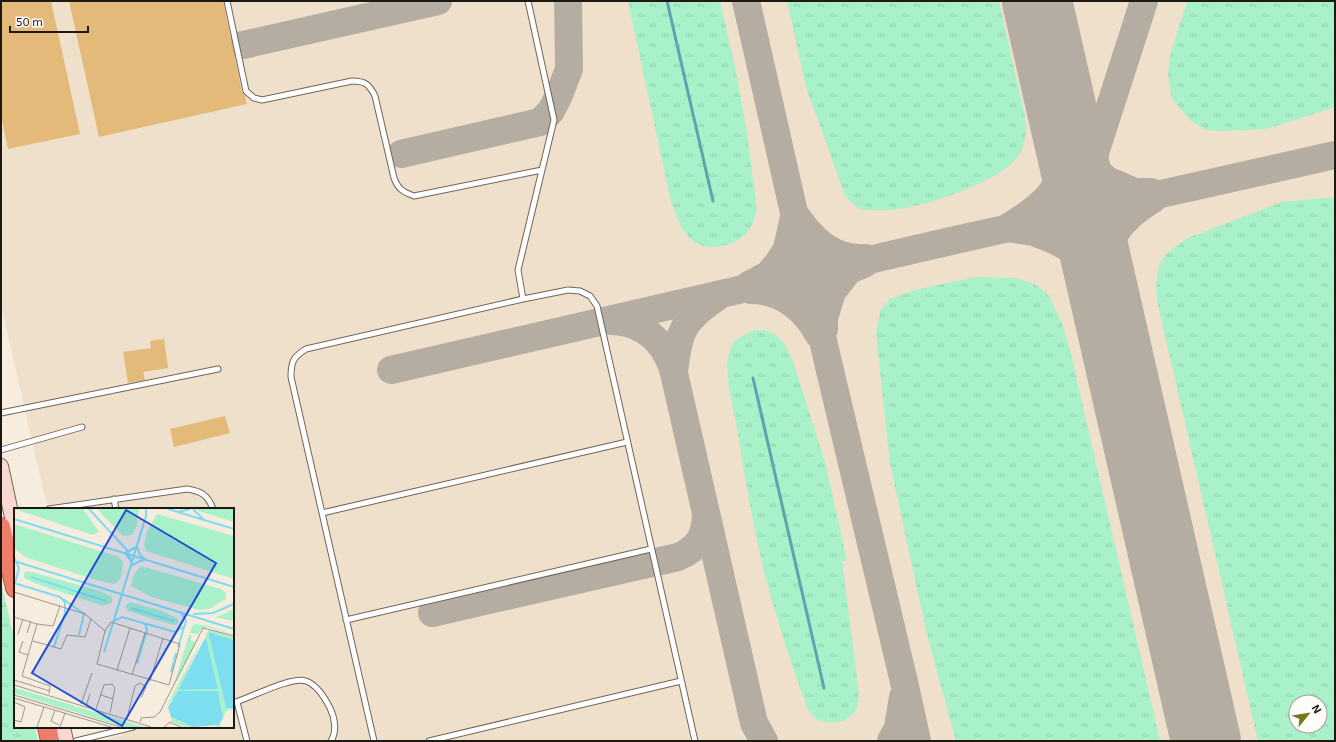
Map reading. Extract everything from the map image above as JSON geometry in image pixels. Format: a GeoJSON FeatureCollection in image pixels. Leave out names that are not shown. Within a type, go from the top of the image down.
{"type":"FeatureCollection","features":[{"type":"Feature","properties":{"kind":"highway"},"geometry":{"type":"LineString","coordinates":[[11,523],[14,572]]}},
{"type":"Feature","properties":{"kind":"highway"},"geometry":{"type":"LineString","coordinates":[[47,728],[50,741]]}},
{"type":"Feature","properties":{"kind":"main road"},"geometry":{"type":"LineString","coordinates":[[1,466],[11,523]]}},
{"type":"Feature","properties":{"kind":"main road"},"geometry":{"type":"LineString","coordinates":[[63,728],[66,741]]}},
{"type":"Feature","properties":{"kind":"lane"},"geometry":{"type":"LineString","coordinates":[[227,1],[246,91],[254,98],[262,100],[352,81],[362,81],[370,87],[375,96],[394,178],[397,187],[404,193],[414,196],[542,170]]}},
{"type":"Feature","properties":{"kind":"lane"},"geometry":{"type":"LineString","coordinates":[[522,299],[518,270],[554,120],[528,1]]}},
{"type":"Feature","properties":{"kind":"lane"},"geometry":{"type":"LineString","coordinates":[[374,741],[291,377],[291,364],[297,354],[306,349],[522,299],[568,290],[580,291],[590,296],[597,306],[694,741]]}},
{"type":"Feature","properties":{"kind":"lane"},"geometry":{"type":"LineString","coordinates":[[1,413],[218,369]]}},
{"type":"Feature","properties":{"kind":"lane"},"geometry":{"type":"LineString","coordinates":[[1,450],[82,427]]}},
{"type":"Feature","properties":{"kind":"lane"},"geometry":{"type":"LineString","coordinates":[[322,513],[627,442]]}},
{"type":"Feature","properties":{"kind":"lane"},"geometry":{"type":"LineString","coordinates":[[56,508],[187,489],[198,490],[210,502],[213,508]]}},
{"type":"Feature","properties":{"kind":"lane"},"geometry":{"type":"LineString","coordinates":[[114,499],[116,508]]}},
{"type":"Feature","properties":{"kind":"lane"},"geometry":{"type":"LineString","coordinates":[[346,620],[652,549]]}},
{"type":"Feature","properties":{"kind":"lane"},"geometry":{"type":"LineString","coordinates":[[247,741],[235,702],[291,682],[305,681],[312,684],[324,697],[331,710],[335,725],[333,738],[331,741]]}},
{"type":"Feature","properties":{"kind":"lane"},"geometry":{"type":"LineString","coordinates":[[429,741],[681,681]]}},
{"type":"Feature","properties":{"kind":"lane"},"geometry":{"type":"LineString","coordinates":[[76,741],[129,728]]}},
{"type":"Feature","properties":{"kind":"shaded area"},"geometry":{"type":"Polygon","coordinates":[[[1,1],[1335,1],[1335,741],[100,741],[122,735],[121,728],[234,728],[234,508],[49,508],[1,305],[1,1]]]}},
{"type":"Feature","properties":{"kind":"green space"},"geometry":{"type":"Polygon","coordinates":[[[628,1],[720,1],[736,72],[746,127],[757,209],[754,220],[746,234],[732,243],[712,247],[698,244],[685,233],[677,218],[671,202],[628,1]]]}},
{"type":"Feature","properties":{"kind":"green space"},"geometry":{"type":"Polygon","coordinates":[[[787,1],[999,1],[1026,122],[1025,139],[1019,155],[1011,164],[998,174],[964,190],[927,203],[895,209],[867,210],[856,206],[845,196],[806,87],[787,1]]]}},
{"type":"Feature","properties":{"kind":"green space"},"geometry":{"type":"Polygon","coordinates":[[[1187,1],[1335,1],[1335,107],[1267,129],[1221,131],[1206,130],[1190,120],[1173,100],[1170,91],[1168,73],[1171,52],[1187,1]]]}},
{"type":"Feature","properties":{"kind":"green space"},"geometry":{"type":"Polygon","coordinates":[[[1335,197],[1335,741],[1258,741],[1157,301],[1156,288],[1161,261],[1167,253],[1188,238],[1282,202],[1335,197]]]}},
{"type":"Feature","properties":{"kind":"green space"},"geometry":{"type":"Polygon","coordinates":[[[975,277],[1016,278],[1036,285],[1048,294],[1062,324],[1070,350],[1160,741],[956,741],[927,635],[890,464],[876,333],[880,311],[890,299],[915,290],[975,277]]]}},
{"type":"Feature","properties":{"kind":"green space"},"geometry":{"type":"Polygon","coordinates":[[[755,330],[763,330],[775,335],[787,348],[793,361],[826,466],[847,561],[842,561],[859,695],[855,711],[843,721],[832,723],[822,721],[813,716],[807,707],[788,654],[776,614],[756,537],[728,379],[728,359],[732,346],[743,335],[755,330]]]}},
{"type":"Feature","properties":{"kind":"green space"},"geometry":{"type":"Polygon","coordinates":[[[1,581],[14,638],[14,728],[35,728],[38,741],[1,741],[1,581]]]}},
{"type":"Feature","properties":{"kind":"building"},"geometry":{"type":"Polygon","coordinates":[[[1,1],[51,1],[80,134],[8,149],[1,116],[1,1]]]}},
{"type":"Feature","properties":{"kind":"building"},"geometry":{"type":"Polygon","coordinates":[[[69,1],[223,1],[242,92],[245,95],[247,104],[99,137],[69,1]]]}},
{"type":"Feature","properties":{"kind":"building"},"geometry":{"type":"Polygon","coordinates":[[[164,339],[168,368],[143,372],[145,380],[128,383],[123,352],[151,348],[150,341],[164,339]]]}},
{"type":"Feature","properties":{"kind":"building"},"geometry":{"type":"Polygon","coordinates":[[[225,416],[230,433],[174,447],[170,429],[225,416]]]}},
{"type":"Feature","properties":{"kind":"waterway"},"geometry":{"type":"LineString","coordinates":[[667,1],[713,201]]}},
{"type":"Feature","properties":{"kind":"waterway"},"geometry":{"type":"LineString","coordinates":[[753,378],[824,688]]}},
{"type":"Feature","properties":{"kind":"taxiway"},"geometry":{"type":"LineString","coordinates":[[243,45],[438,1]]}},
{"type":"Feature","properties":{"kind":"taxiway"},"geometry":{"type":"LineString","coordinates":[[401,154],[540,122],[551,111],[569,69],[568,1]]}},
{"type":"Feature","properties":{"kind":"taxiway"},"geometry":{"type":"LineString","coordinates":[[746,1],[827,358],[917,741]]}},
{"type":"Feature","properties":{"kind":"taxiway"},"geometry":{"type":"LineString","coordinates":[[1080,178],[1090,165],[1096,150],[1144,1]]}},
{"type":"Feature","properties":{"kind":"taxiway"},"geometry":{"type":"LineString","coordinates":[[1103,289],[1090,266],[1073,250],[1034,232],[1007,228],[1038,207],[1050,194],[1060,178],[1070,145],[1107,180],[1135,192],[1151,192]]}},
{"type":"Feature","properties":{"kind":"taxiway"},"geometry":{"type":"LineString","coordinates":[[391,370],[951,241],[1335,155]]}},
{"type":"Feature","properties":{"kind":"taxiway"},"geometry":{"type":"LineString","coordinates":[[1103,289],[1107,259],[1114,236],[1128,217],[1153,199]]}},
{"type":"Feature","properties":{"kind":"taxiway"},"geometry":{"type":"LineString","coordinates":[[796,216],[817,241],[825,247],[844,256],[866,258]]}},
{"type":"Feature","properties":{"kind":"taxiway"},"geometry":{"type":"LineString","coordinates":[[749,285],[768,275],[778,263],[787,249],[794,217]]}},
{"type":"Feature","properties":{"kind":"taxiway"},"geometry":{"type":"LineString","coordinates":[[824,329],[824,318],[832,292],[849,270],[864,264]]}},
{"type":"Feature","properties":{"kind":"taxiway"},"geometry":{"type":"LineString","coordinates":[[751,290],[773,293],[782,297],[800,309],[819,335]]}},
{"type":"Feature","properties":{"kind":"taxiway"},"geometry":{"type":"LineString","coordinates":[[674,373],[677,348],[684,329],[696,314],[716,298]]}},
{"type":"Feature","properties":{"kind":"taxiway"},"geometry":{"type":"LineString","coordinates":[[611,321],[628,323],[651,335],[662,348],[671,364],[754,723],[764,741]]}},
{"type":"Feature","properties":{"kind":"taxiway"},"geometry":{"type":"LineString","coordinates":[[432,613],[678,557],[691,550],[700,540],[704,529],[706,515]]}},
{"type":"Feature","properties":{"kind":"taxiway"},"geometry":{"type":"LineString","coordinates":[[891,741],[898,728],[903,697]]}},
{"type":"Feature","properties":{"kind":"runway"},"geometry":{"type":"LineString","coordinates":[[1037,1],[1206,741]]}}]}
